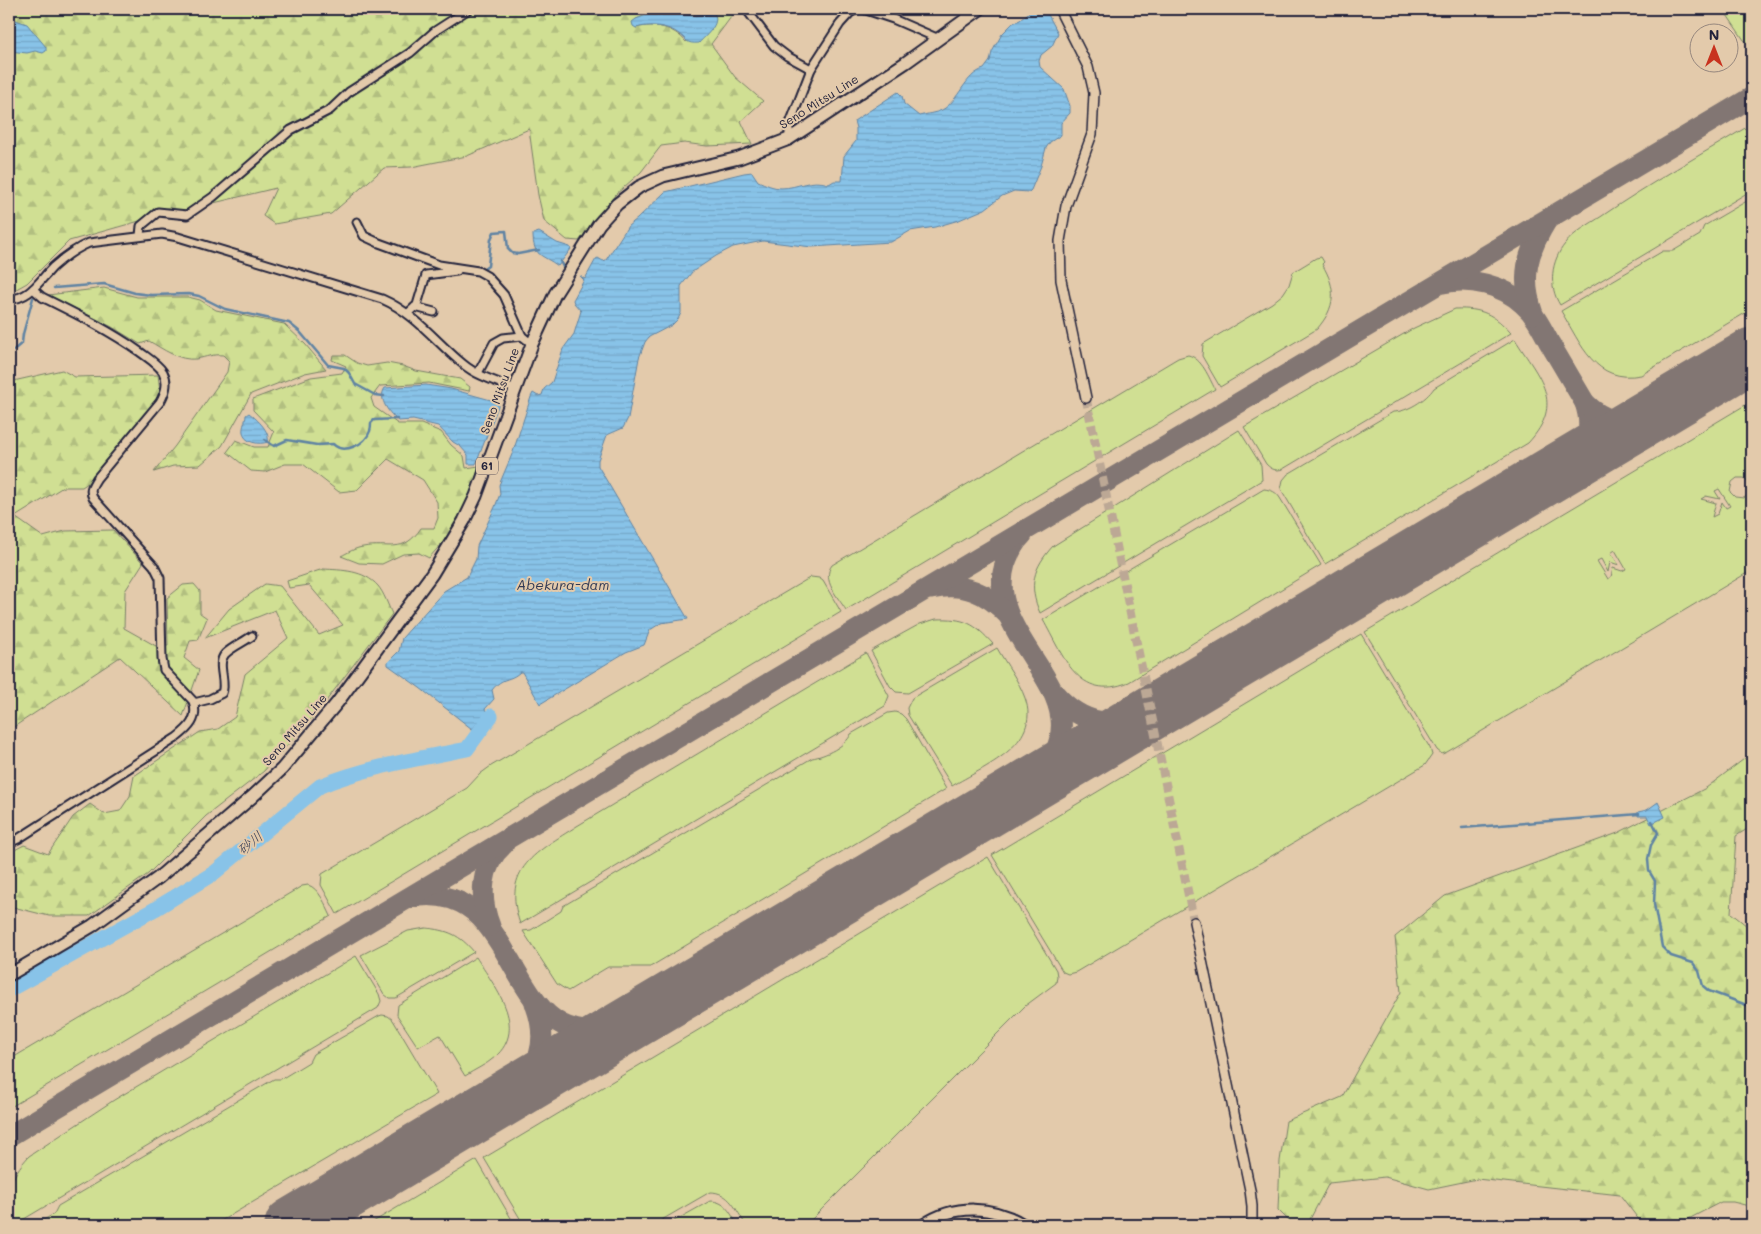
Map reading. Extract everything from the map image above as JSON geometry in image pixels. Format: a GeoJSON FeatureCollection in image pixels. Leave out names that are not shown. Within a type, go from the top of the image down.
{"type":"FeatureCollection","features":[{"type":"Feature","properties":{"kind":"main road","name":"Seno Mitsu Line"},"geometry":{"type":"LineString","coordinates":[[9,975],[92,926],[126,903],[190,852],[282,769],[337,702],[432,574],[451,545],[476,496],[532,344],[556,294],[599,224],[617,204],[639,188],[663,176],[739,158],[789,139],[939,39],[980,9]]}},
{"type":"Feature","properties":{"kind":"main road"},"geometry":{"type":"LineString","coordinates":[[929,1224],[946,1214],[962,1210],[979,1209],[996,1212],[1024,1225]]}},
{"type":"Feature","properties":{"kind":"street"},"geometry":{"type":"LineString","coordinates":[[140,236],[141,226],[158,212],[187,215],[213,197],[291,130],[330,110],[349,92],[410,53],[435,31],[469,9]]}},
{"type":"Feature","properties":{"kind":"street"},"geometry":{"type":"LineString","coordinates":[[746,9],[774,46],[787,56],[811,68]]}},
{"type":"Feature","properties":{"kind":"street"},"geometry":{"type":"LineString","coordinates":[[789,139],[789,126],[811,68],[840,24],[850,13],[857,9]]}},
{"type":"Feature","properties":{"kind":"street"},"geometry":{"type":"LineString","coordinates":[[863,9],[893,19],[939,39]]}},
{"type":"Feature","properties":{"kind":"street"},"geometry":{"type":"LineString","coordinates":[[1059,9],[1088,67],[1094,93],[1092,134],[1066,206],[1060,241],[1061,280],[1086,398]]}},
{"type":"Feature","properties":{"kind":"street"},"geometry":{"type":"LineString","coordinates":[[357,222],[364,236],[379,243],[439,265],[478,271],[487,276],[504,295],[522,336],[532,344]]}},
{"type":"Feature","properties":{"kind":"street"},"geometry":{"type":"LineString","coordinates":[[10,300],[20,298],[33,289],[52,268],[70,253],[89,243],[162,234],[178,237],[382,298],[408,313],[464,365],[478,373],[515,388]]}},
{"type":"Feature","properties":{"kind":"street"},"geometry":{"type":"LineString","coordinates":[[408,313],[415,307],[426,274],[464,270]]}},
{"type":"Feature","properties":{"kind":"street"},"geometry":{"type":"LineString","coordinates":[[9,843],[176,738],[188,729],[195,717],[194,704],[187,693],[164,670],[162,659],[160,578],[154,566],[91,494],[91,488],[97,478],[160,402],[166,391],[164,373],[148,358],[117,335],[42,297],[33,289]]}},
{"type":"Feature","properties":{"kind":"street"},"geometry":{"type":"LineString","coordinates":[[415,307],[434,312]]}},
{"type":"Feature","properties":{"kind":"street"},"geometry":{"type":"LineString","coordinates":[[478,373],[494,342],[502,338],[522,336]]}},
{"type":"Feature","properties":{"kind":"street"},"geometry":{"type":"LineString","coordinates":[[194,704],[210,700],[222,693],[224,688],[221,662],[224,655],[252,636]]}},
{"type":"Feature","properties":{"kind":"street"},"geometry":{"type":"LineString","coordinates":[[1194,922],[1250,1190],[1252,1225]]}},
{"type":"Feature","properties":{"kind":"green space"},"geometry":{"type":"Polygon","coordinates":[[[9,9],[653,9],[652,13],[636,19],[636,28],[657,26],[676,33],[686,42],[709,12],[686,14],[672,9],[737,9],[711,44],[735,77],[763,101],[741,121],[752,144],[707,146],[684,143],[661,146],[641,172],[615,195],[579,241],[567,240],[544,221],[538,195],[529,129],[467,156],[411,167],[384,168],[331,214],[274,224],[263,216],[276,188],[143,220],[69,241],[27,283],[9,292],[9,9]]]}},
{"type":"Feature","properties":{"kind":"green space"},"geometry":{"type":"Polygon","coordinates":[[[1723,9],[1752,9],[1752,45],[1744,40],[1738,31],[1738,22],[1732,22],[1723,9]]]}},
{"type":"Feature","properties":{"kind":"green space"},"geometry":{"type":"Polygon","coordinates":[[[1752,124],[1752,190],[1560,305],[1554,290],[1554,266],[1560,251],[1573,236],[1582,228],[1639,192],[1752,124]]]}},
{"type":"Feature","properties":{"kind":"green space"},"geometry":{"type":"Polygon","coordinates":[[[1752,198],[1752,309],[1641,375],[1625,376],[1612,373],[1591,359],[1561,311],[1663,251],[1673,251],[1700,235],[1704,226],[1752,198]]]}},
{"type":"Feature","properties":{"kind":"green space"},"geometry":{"type":"Polygon","coordinates":[[[1321,257],[1330,282],[1332,298],[1328,313],[1317,329],[1220,387],[1202,356],[1203,344],[1272,303],[1283,294],[1289,285],[1293,272],[1321,257]]]}},
{"type":"Feature","properties":{"kind":"green space"},"geometry":{"type":"Polygon","coordinates":[[[104,288],[137,297],[188,297],[200,300],[216,310],[284,324],[305,344],[326,369],[305,373],[251,394],[222,446],[200,465],[173,466],[154,472],[175,446],[227,372],[229,361],[223,355],[196,359],[183,358],[171,354],[149,341],[140,344],[112,327],[48,295],[104,288]]]}},
{"type":"Feature","properties":{"kind":"green space"},"geometry":{"type":"Polygon","coordinates":[[[1455,309],[1480,311],[1499,321],[1511,333],[1283,469],[1274,470],[1266,464],[1244,427],[1414,328],[1455,309]]]}},
{"type":"Feature","properties":{"kind":"green space"},"geometry":{"type":"Polygon","coordinates":[[[1515,339],[1540,378],[1547,402],[1545,415],[1539,428],[1528,443],[1325,564],[1281,489],[1283,480],[1288,474],[1393,412],[1404,410],[1416,404],[1434,388],[1515,339]]]}},
{"type":"Feature","properties":{"kind":"green space"},"geometry":{"type":"Polygon","coordinates":[[[333,355],[345,355],[357,363],[367,366],[387,363],[416,371],[460,379],[470,387],[469,391],[429,383],[380,386],[371,398],[374,407],[398,424],[421,424],[441,432],[451,445],[464,456],[466,468],[479,466],[471,494],[449,535],[429,558],[419,553],[403,554],[382,564],[359,563],[341,556],[360,548],[402,545],[408,542],[421,528],[434,528],[438,518],[437,502],[423,480],[388,459],[357,490],[339,492],[303,464],[285,464],[265,472],[251,471],[227,452],[236,440],[254,447],[268,447],[274,432],[253,410],[253,399],[311,377],[342,373],[346,366],[332,360],[333,355]]]}},
{"type":"Feature","properties":{"kind":"green space"},"geometry":{"type":"Polygon","coordinates":[[[1188,355],[1201,364],[1215,389],[846,610],[829,582],[829,571],[832,565],[1178,358],[1188,355]]]}},
{"type":"Feature","properties":{"kind":"green space"},"geometry":{"type":"Polygon","coordinates":[[[62,370],[75,377],[158,375],[160,391],[155,402],[91,481],[82,487],[63,487],[15,517],[43,537],[65,531],[113,530],[143,563],[125,591],[124,628],[156,646],[168,646],[167,598],[183,585],[194,584],[200,591],[200,613],[207,618],[198,640],[190,641],[184,658],[199,670],[183,716],[120,657],[9,730],[9,382],[62,370]]]}},
{"type":"Feature","properties":{"kind":"green space"},"geometry":{"type":"Polygon","coordinates":[[[1752,401],[1752,570],[1442,754],[1437,750],[1365,632],[1752,401]],[[1737,478],[1732,482],[1730,492],[1735,497],[1744,498],[1750,493],[1750,483],[1744,478],[1737,478]],[[1719,489],[1715,491],[1720,499],[1706,496],[1701,499],[1716,503],[1712,517],[1718,514],[1722,502],[1726,508],[1730,506],[1719,489]],[[1615,550],[1611,553],[1619,565],[1610,562],[1608,572],[1601,559],[1597,561],[1608,579],[1611,577],[1613,568],[1622,571],[1626,569],[1615,550]]]}},
{"type":"Feature","properties":{"kind":"green space"},"geometry":{"type":"Polygon","coordinates":[[[1239,430],[1261,465],[1262,480],[1040,613],[1034,594],[1034,578],[1041,562],[1053,546],[1239,430]]]}},
{"type":"Feature","properties":{"kind":"green space"},"geometry":{"type":"Polygon","coordinates":[[[1264,489],[1274,492],[1278,496],[1321,565],[1129,682],[1111,687],[1097,686],[1085,681],[1074,672],[1043,620],[1264,489]]]}},
{"type":"Feature","properties":{"kind":"green space"},"geometry":{"type":"Polygon","coordinates":[[[323,569],[352,572],[366,577],[378,586],[392,614],[320,709],[264,771],[206,816],[148,874],[89,916],[49,916],[9,906],[9,853],[24,845],[48,854],[73,817],[90,804],[104,814],[120,811],[130,796],[134,776],[200,732],[218,729],[235,717],[245,674],[288,638],[275,610],[205,638],[229,609],[265,584],[280,586],[319,635],[343,625],[309,585],[289,588],[287,581],[323,569]]]}},
{"type":"Feature","properties":{"kind":"green space"},"geometry":{"type":"Polygon","coordinates":[[[811,577],[819,578],[823,581],[841,612],[337,914],[321,885],[322,874],[467,788],[480,774],[491,766],[811,577]]]}},
{"type":"Feature","properties":{"kind":"green space"},"geometry":{"type":"Polygon","coordinates":[[[936,619],[968,623],[980,631],[993,644],[908,693],[896,692],[890,686],[871,651],[920,624],[936,619]]]}},
{"type":"Feature","properties":{"kind":"green space"},"geometry":{"type":"Polygon","coordinates":[[[1361,634],[1430,748],[1432,755],[1425,765],[1076,972],[1068,974],[1063,972],[992,855],[1361,634]]]}},
{"type":"Feature","properties":{"kind":"green space"},"geometry":{"type":"Polygon","coordinates":[[[997,648],[1025,698],[1028,714],[1025,729],[1018,741],[1006,753],[952,786],[908,715],[907,708],[912,698],[997,648]]]}},
{"type":"Feature","properties":{"kind":"green space"},"geometry":{"type":"Polygon","coordinates":[[[866,653],[889,696],[885,706],[520,924],[515,905],[515,889],[519,875],[536,854],[577,826],[866,653]]]}},
{"type":"Feature","properties":{"kind":"green space"},"geometry":{"type":"Polygon","coordinates":[[[895,712],[901,714],[906,719],[946,789],[650,967],[608,967],[568,991],[557,984],[523,931],[531,930],[561,911],[563,906],[812,758],[834,750],[845,743],[851,734],[888,713],[895,712]]]}},
{"type":"Feature","properties":{"kind":"green space"},"geometry":{"type":"Polygon","coordinates":[[[1752,753],[1752,826],[1736,836],[1731,913],[1752,930],[1752,1203],[1749,1206],[1733,1202],[1721,1202],[1677,1225],[1643,1225],[1620,1195],[1477,1179],[1429,1189],[1385,1177],[1329,1183],[1307,1225],[1293,1225],[1278,1210],[1280,1161],[1286,1121],[1342,1097],[1401,992],[1395,937],[1445,896],[1618,833],[1706,788],[1752,753]]]}},
{"type":"Feature","properties":{"kind":"green space"},"geometry":{"type":"Polygon","coordinates":[[[988,857],[1056,970],[1056,983],[1025,1006],[806,1225],[746,1225],[728,1198],[710,1192],[653,1225],[524,1225],[484,1158],[988,857]]]}},
{"type":"Feature","properties":{"kind":"green space"},"geometry":{"type":"Polygon","coordinates":[[[308,885],[319,893],[331,916],[9,1108],[9,1060],[302,886],[308,885]]]}},
{"type":"Feature","properties":{"kind":"green space"},"geometry":{"type":"Polygon","coordinates":[[[426,928],[453,934],[464,941],[474,952],[396,998],[389,998],[384,994],[361,955],[408,931],[426,928]]]}},
{"type":"Feature","properties":{"kind":"green space"},"geometry":{"type":"Polygon","coordinates":[[[356,956],[379,994],[381,1001],[378,1008],[14,1225],[10,1215],[8,1197],[17,1172],[29,1156],[114,1100],[356,956]]]}},
{"type":"Feature","properties":{"kind":"green space"},"geometry":{"type":"Polygon","coordinates":[[[476,957],[499,993],[509,1020],[509,1033],[505,1045],[495,1057],[465,1076],[440,1035],[418,1047],[397,1015],[398,1005],[476,957]]]}},
{"type":"Feature","properties":{"kind":"green space"},"geometry":{"type":"Polygon","coordinates":[[[382,1015],[388,1016],[393,1020],[437,1094],[214,1225],[35,1225],[54,1214],[58,1206],[274,1079],[281,1079],[309,1062],[313,1054],[382,1015]]]}},
{"type":"Feature","properties":{"kind":"green space"},"geometry":{"type":"Polygon","coordinates":[[[477,1160],[515,1225],[368,1225],[477,1160]]]}},
{"type":"Feature","properties":{"kind":"green space"},"geometry":{"type":"Polygon","coordinates":[[[710,1201],[724,1205],[738,1225],[667,1225],[710,1201]]]}},
{"type":"Feature","properties":{"kind":"water"},"geometry":{"type":"Polygon","coordinates":[[[653,9],[672,9],[682,14],[693,16],[714,13],[716,21],[712,29],[699,43],[689,42],[674,31],[664,27],[647,26],[636,28],[633,26],[632,22],[652,13],[653,9]]]}},
{"type":"Feature","properties":{"kind":"water","name":"Abekura-dam"},"geometry":{"type":"Polygon","coordinates":[[[1033,9],[1045,9],[1058,33],[1052,46],[1041,55],[1039,61],[1040,67],[1064,89],[1070,106],[1070,113],[1061,123],[1061,135],[1050,142],[1046,148],[1041,166],[1029,192],[1014,191],[1002,196],[985,209],[959,220],[935,227],[910,231],[891,242],[812,247],[763,241],[733,247],[692,272],[681,286],[681,313],[678,319],[672,325],[649,337],[645,342],[639,358],[628,418],[623,428],[607,435],[598,460],[598,466],[688,619],[661,623],[650,630],[644,645],[626,652],[540,704],[522,672],[520,672],[499,683],[492,690],[494,699],[485,709],[487,713],[472,729],[388,665],[388,662],[399,651],[402,638],[444,591],[467,577],[476,559],[477,546],[500,494],[499,485],[513,452],[531,397],[533,393],[538,396],[542,395],[544,389],[552,382],[563,349],[574,334],[581,311],[573,300],[584,280],[580,276],[585,279],[596,259],[606,260],[628,226],[665,192],[744,173],[752,172],[758,181],[778,188],[816,182],[829,184],[834,181],[842,181],[844,156],[856,141],[854,121],[898,92],[902,96],[904,104],[919,116],[942,110],[948,106],[972,76],[984,69],[990,61],[992,52],[1002,34],[1013,23],[1020,20],[1033,9]]]}},
{"type":"Feature","properties":{"kind":"water"},"geometry":{"type":"Polygon","coordinates":[[[9,15],[13,19],[27,24],[46,47],[46,51],[43,53],[35,51],[27,53],[9,51],[9,15]]]}},
{"type":"Feature","properties":{"kind":"water"},"geometry":{"type":"Polygon","coordinates":[[[539,232],[557,243],[570,247],[571,249],[558,266],[537,251],[533,241],[533,234],[539,232]]]}},
{"type":"Feature","properties":{"kind":"water"},"geometry":{"type":"Polygon","coordinates":[[[426,385],[451,389],[498,402],[476,464],[468,464],[468,455],[438,426],[413,420],[398,421],[383,401],[385,388],[426,385]]]}},
{"type":"Feature","properties":{"kind":"water"},"geometry":{"type":"Polygon","coordinates":[[[249,413],[265,430],[268,442],[252,442],[244,436],[243,428],[246,415],[249,413]]]}},
{"type":"Feature","properties":{"kind":"water"},"geometry":{"type":"Polygon","coordinates":[[[1658,802],[1665,817],[1651,824],[1647,816],[1638,816],[1638,812],[1647,810],[1658,802]]]}},
{"type":"Feature","properties":{"kind":"waterway"},"geometry":{"type":"LineString","coordinates":[[484,269],[488,266],[491,239],[494,232],[506,231],[508,249],[512,253],[518,254],[539,250]]}},
{"type":"Feature","properties":{"kind":"waterway"},"geometry":{"type":"LineString","coordinates":[[560,261],[563,267]]}},
{"type":"Feature","properties":{"kind":"waterway"},"geometry":{"type":"LineString","coordinates":[[54,288],[104,284],[135,293],[151,295],[189,294],[199,296],[225,309],[289,323],[300,332],[328,365],[344,368],[355,384],[375,395],[384,396]]}},
{"type":"Feature","properties":{"kind":"waterway"},"geometry":{"type":"LineString","coordinates":[[9,354],[22,343],[33,298]]}},
{"type":"Feature","properties":{"kind":"waterway"},"geometry":{"type":"LineString","coordinates":[[265,440],[274,446],[287,440],[317,445],[333,444],[338,447],[348,448],[354,447],[368,436],[371,423],[374,420],[397,419]]}},
{"type":"Feature","properties":{"kind":"waterway","name":"砂川"},"geometry":{"type":"LineString","coordinates":[[9,990],[155,909],[214,873],[320,786],[374,769],[467,749],[491,716]]}},
{"type":"Feature","properties":{"kind":"waterway"},"geometry":{"type":"LineString","coordinates":[[1462,828],[1639,814]]}},
{"type":"Feature","properties":{"kind":"waterway"},"geometry":{"type":"LineString","coordinates":[[1652,821],[1658,833],[1651,845],[1648,859],[1649,871],[1655,881],[1654,904],[1662,947],[1671,956],[1693,963],[1699,971],[1703,986],[1709,991],[1752,1007]]}},
{"type":"Feature","properties":{"kind":"taxiway"},"geometry":{"type":"LineString","coordinates":[[9,1136],[1752,97]]}},
{"type":"Feature","properties":{"kind":"taxiway"},"geometry":{"type":"LineString","coordinates":[[1533,314],[1529,301],[1526,277],[1530,254],[1547,220]]}},
{"type":"Feature","properties":{"kind":"taxiway"},"geometry":{"type":"LineString","coordinates":[[1443,283],[1464,281],[1496,287],[1515,297],[1531,312],[1538,322],[1585,403],[1588,414],[1589,423],[1586,441],[1576,456],[1561,470]]}},
{"type":"Feature","properties":{"kind":"taxiway"},"geometry":{"type":"LineString","coordinates":[[1585,403],[1599,414],[1613,420],[1628,421],[1646,418]]}},
{"type":"Feature","properties":{"kind":"taxiway"},"geometry":{"type":"LineString","coordinates":[[1022,535],[1012,548],[1005,564],[1003,594],[1012,622],[1057,701],[1061,728],[1053,756],[1027,787]]}},
{"type":"Feature","properties":{"kind":"taxiway"},"geometry":{"type":"LineString","coordinates":[[931,589],[954,587],[974,591],[992,601],[1009,616]]}},
{"type":"Feature","properties":{"kind":"taxiway"},"geometry":{"type":"LineString","coordinates":[[1055,694],[1077,713],[1100,721],[1125,721],[1153,712]]}},
{"type":"Feature","properties":{"kind":"taxiway"},"geometry":{"type":"LineString","coordinates":[[490,926],[484,904],[484,882],[490,862],[504,844]]}},
{"type":"Feature","properties":{"kind":"taxiway"},"geometry":{"type":"LineString","coordinates":[[410,898],[436,896],[452,899],[460,902],[481,917],[501,945],[535,1001],[548,1015],[562,1025],[580,1030],[601,1031],[627,1025]]}},
{"type":"Feature","properties":{"kind":"taxiway"},"geometry":{"type":"LineString","coordinates":[[508,1097],[528,1077],[539,1055],[542,1031],[535,1003]]}},
{"type":"Feature","properties":{"kind":"runway"},"geometry":{"type":"LineString","coordinates":[[292,1225],[1752,355]]}},
{"type":"Feature","properties":{"kind":"tunnel"},"geometry":{"type":"LineString","coordinates":[[1086,398],[1194,922]]}}]}
